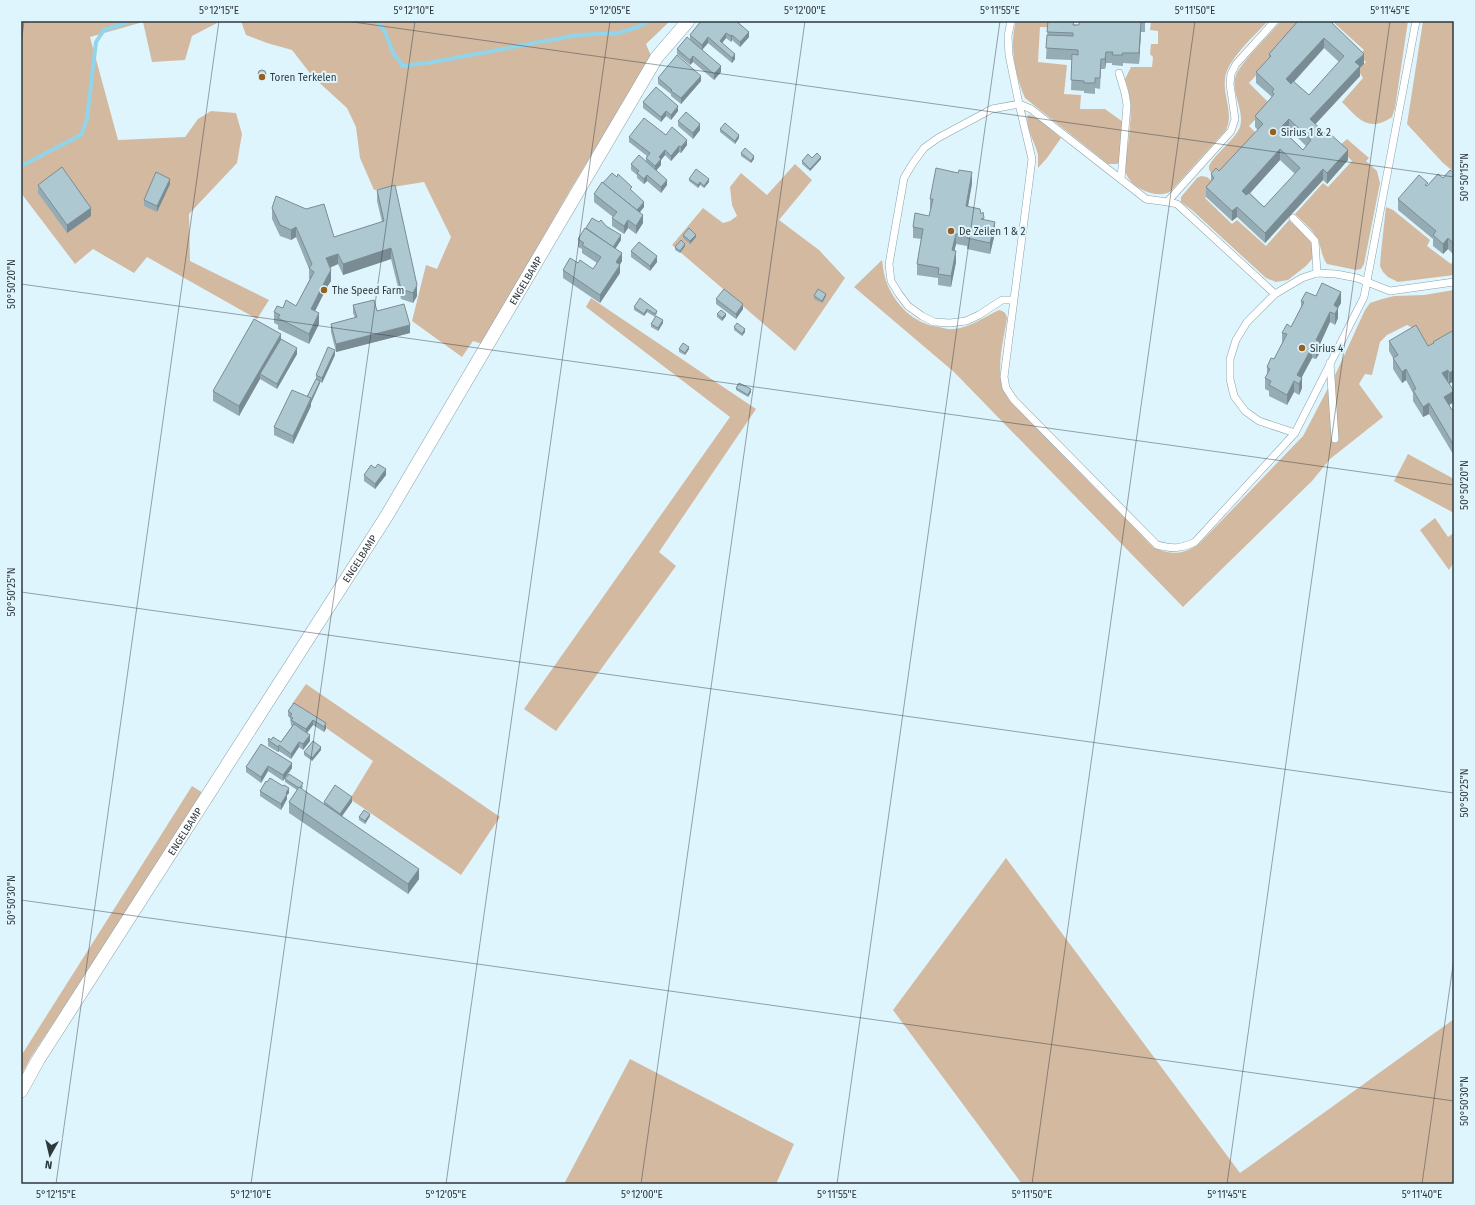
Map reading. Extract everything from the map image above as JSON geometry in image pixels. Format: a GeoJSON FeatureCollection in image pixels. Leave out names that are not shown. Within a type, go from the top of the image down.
{"type":"FeatureCollection","features":[{"type":"Feature","properties":{"kind":"street","name":"ENGELBAMP"},"geometry":{"type":"LineString","coordinates":[[21,1091],[38,1060],[386,517],[657,57],[688,21]]}},
{"type":"Feature","properties":{"kind":"lane"},"geometry":{"type":"LineString","coordinates":[[1011,21],[1008,36],[1009,55],[1032,159],[1004,377],[1006,388],[1014,400],[1157,545],[1170,548],[1184,547],[1195,542],[1295,434],[1364,297],[1416,21]]}},
{"type":"Feature","properties":{"kind":"lane"},"geometry":{"type":"LineString","coordinates":[[1168,201],[1231,131],[1235,119],[1230,84],[1231,74],[1236,64],[1275,21]]}},
{"type":"Feature","properties":{"kind":"lane"},"geometry":{"type":"LineString","coordinates":[[1119,73],[1127,105],[1121,179]]}},
{"type":"Feature","properties":{"kind":"lane"},"geometry":{"type":"LineString","coordinates":[[1013,300],[1002,300],[980,315],[966,321],[950,324],[934,322],[908,306],[891,281],[889,264],[904,178],[924,148],[938,138],[992,109],[1019,104],[1031,109],[1146,199],[1168,201],[1177,204],[1275,294]]}},
{"type":"Feature","properties":{"kind":"lane"},"geometry":{"type":"LineString","coordinates":[[1293,218],[1314,240],[1317,273]]}},
{"type":"Feature","properties":{"kind":"lane"},"geometry":{"type":"LineString","coordinates":[[1295,434],[1259,421],[1244,411],[1234,396],[1230,380],[1230,359],[1236,340],[1247,322],[1275,294],[1302,278],[1317,273],[1336,274],[1357,278],[1390,291],[1454,282]]}},
{"type":"Feature","properties":{"kind":"lane"},"geometry":{"type":"LineString","coordinates":[[1330,363],[1335,439]]}},
{"type":"Feature","properties":{"kind":"shaded area"},"geometry":{"type":"Polygon","coordinates":[[[21,21],[221,21],[192,36],[185,60],[152,62],[143,22],[90,37],[118,140],[185,137],[198,119],[211,111],[236,113],[242,134],[237,163],[189,214],[190,261],[269,300],[257,319],[147,257],[134,273],[93,249],[75,264],[21,193],[21,21]]]}},
{"type":"Feature","properties":{"kind":"shaded area"},"geometry":{"type":"Polygon","coordinates":[[[241,21],[670,21],[646,44],[651,56],[569,192],[482,344],[473,341],[462,357],[412,321],[426,265],[437,269],[451,237],[424,182],[374,190],[360,158],[356,127],[347,108],[313,77],[292,50],[246,35],[241,21]]]}},
{"type":"Feature","properties":{"kind":"shaded area"},"geometry":{"type":"Polygon","coordinates":[[[1016,21],[1061,21],[1066,28],[1040,27],[1038,62],[1067,65],[1064,94],[1081,95],[1080,109],[1105,109],[1123,122],[1119,162],[1117,164],[1108,164],[1025,98],[1018,80],[1014,60],[1013,40],[1016,21]]]}},
{"type":"Feature","properties":{"kind":"shaded area"},"geometry":{"type":"Polygon","coordinates":[[[1151,21],[1268,21],[1242,48],[1230,64],[1225,79],[1225,92],[1229,112],[1226,130],[1171,191],[1165,194],[1150,193],[1136,186],[1126,175],[1125,165],[1131,111],[1128,87],[1125,79],[1131,67],[1152,67],[1153,57],[1150,54],[1151,44],[1158,44],[1158,31],[1150,30],[1151,21]]]}},
{"type":"Feature","properties":{"kind":"shaded area"},"geometry":{"type":"Polygon","coordinates":[[[1281,21],[1295,21],[1300,28],[1249,83],[1270,104],[1249,126],[1258,135],[1219,178],[1210,171],[1210,164],[1237,132],[1241,121],[1241,114],[1235,88],[1236,75],[1250,55],[1281,21]]]}},
{"type":"Feature","properties":{"kind":"shaded area"},"geometry":{"type":"Polygon","coordinates":[[[1332,21],[1408,21],[1395,108],[1392,117],[1384,122],[1370,124],[1364,122],[1342,102],[1363,78],[1358,70],[1366,62],[1359,55],[1364,50],[1332,21]]]}},
{"type":"Feature","properties":{"kind":"shaded area"},"geometry":{"type":"Polygon","coordinates":[[[1423,21],[1454,21],[1454,172],[1443,163],[1407,124],[1423,21]]]}},
{"type":"Feature","properties":{"kind":"shaded area"},"geometry":{"type":"Polygon","coordinates":[[[1028,115],[1036,118],[1061,138],[1038,168],[1038,155],[1029,129],[1027,119],[1028,115]]]}},
{"type":"Feature","properties":{"kind":"shaded area"},"geometry":{"type":"Polygon","coordinates":[[[1347,139],[1369,158],[1366,161],[1377,171],[1380,183],[1364,264],[1361,269],[1356,270],[1327,264],[1315,235],[1295,214],[1323,183],[1328,187],[1352,161],[1338,147],[1347,139]]]}},
{"type":"Feature","properties":{"kind":"shaded area"},"geometry":{"type":"Polygon","coordinates":[[[795,164],[812,180],[779,220],[819,250],[845,278],[795,351],[672,245],[703,208],[723,223],[730,221],[737,216],[732,205],[730,187],[741,173],[767,195],[795,164]]]}},
{"type":"Feature","properties":{"kind":"shaded area"},"geometry":{"type":"Polygon","coordinates":[[[1201,176],[1207,177],[1213,182],[1213,188],[1205,198],[1232,224],[1237,220],[1266,246],[1289,220],[1310,239],[1313,254],[1312,259],[1306,266],[1288,280],[1276,282],[1266,278],[1193,211],[1181,202],[1181,197],[1197,178],[1201,176]]]}},
{"type":"Feature","properties":{"kind":"shaded area"},"geometry":{"type":"Polygon","coordinates":[[[1386,207],[1393,210],[1430,240],[1427,246],[1451,264],[1454,260],[1454,275],[1398,282],[1388,277],[1383,272],[1380,266],[1386,207]]]}},
{"type":"Feature","properties":{"kind":"shaded area"},"geometry":{"type":"Polygon","coordinates":[[[882,260],[886,281],[895,298],[906,312],[921,322],[946,329],[952,329],[972,324],[999,310],[1004,312],[1007,318],[1000,360],[1000,370],[1004,390],[1009,400],[1154,548],[1172,553],[1182,552],[1199,544],[1303,436],[1337,371],[1365,310],[1370,303],[1394,296],[1424,295],[1454,290],[1454,339],[1429,352],[1415,329],[1407,325],[1387,335],[1380,342],[1372,375],[1365,374],[1359,384],[1383,417],[1330,459],[1312,481],[1183,607],[954,372],[854,287],[882,260]]]}},
{"type":"Feature","properties":{"kind":"shaded area"},"geometry":{"type":"Polygon","coordinates":[[[591,298],[756,409],[659,552],[676,566],[556,731],[524,709],[730,417],[586,307],[591,298]]]}},
{"type":"Feature","properties":{"kind":"shaded area"},"geometry":{"type":"Polygon","coordinates":[[[1408,454],[1454,479],[1454,513],[1394,481],[1408,454]]]}},
{"type":"Feature","properties":{"kind":"shaded area"},"geometry":{"type":"Polygon","coordinates":[[[1435,518],[1448,537],[1454,533],[1454,562],[1449,570],[1420,530],[1435,518]]]}},
{"type":"Feature","properties":{"kind":"shaded area"},"geometry":{"type":"Polygon","coordinates":[[[306,684],[500,817],[461,875],[350,799],[373,761],[292,704],[306,684]]]}},
{"type":"Feature","properties":{"kind":"shaded area"},"geometry":{"type":"Polygon","coordinates":[[[192,786],[203,793],[31,1057],[21,1076],[21,1056],[192,786]]]}},
{"type":"Feature","properties":{"kind":"shaded area"},"geometry":{"type":"Polygon","coordinates":[[[1006,858],[1240,1173],[1454,1019],[1454,1184],[1022,1184],[893,1010],[1006,858]]]}},
{"type":"Feature","properties":{"kind":"shaded area"},"geometry":{"type":"Polygon","coordinates":[[[630,1059],[794,1144],[776,1184],[564,1184],[630,1059]]]}},
{"type":"Feature","properties":{"kind":"building"},"geometry":{"type":"Polygon","coordinates":[[[701,21],[736,21],[749,32],[740,42],[732,35],[731,36],[726,33],[720,41],[735,54],[732,58],[708,37],[702,45],[690,35],[701,21]]]}},
{"type":"Feature","properties":{"kind":"building"},"geometry":{"type":"Polygon","coordinates":[[[1048,21],[1074,21],[1073,25],[1079,25],[1079,21],[1141,21],[1139,53],[1122,53],[1123,55],[1112,55],[1113,52],[1106,52],[1105,59],[1101,59],[1100,78],[1095,78],[1095,83],[1084,83],[1084,81],[1071,80],[1072,54],[1078,55],[1078,50],[1046,48],[1047,35],[1073,36],[1073,33],[1047,32],[1048,21]]]}},
{"type":"Feature","properties":{"kind":"building","name":"Sirius 1 & 2"},"geometry":{"type":"Polygon","coordinates":[[[1298,21],[1330,21],[1364,54],[1355,62],[1360,66],[1310,119],[1326,134],[1328,132],[1348,150],[1327,173],[1323,169],[1265,233],[1237,207],[1232,211],[1206,187],[1214,178],[1211,174],[1216,168],[1219,171],[1263,124],[1255,116],[1274,94],[1272,92],[1274,89],[1256,72],[1271,56],[1269,54],[1298,21]],[[1324,38],[1286,79],[1291,84],[1293,81],[1309,95],[1344,56],[1324,38]],[[1289,119],[1280,128],[1303,150],[1311,140],[1289,119]],[[1280,149],[1242,191],[1246,195],[1249,193],[1264,207],[1300,168],[1280,149]]]}},
{"type":"Feature","properties":{"kind":"building"},"geometry":{"type":"Polygon","coordinates":[[[687,37],[721,66],[714,74],[693,56],[690,60],[677,49],[687,37]]]}},
{"type":"Feature","properties":{"kind":"building"},"geometry":{"type":"Polygon","coordinates":[[[677,55],[701,76],[681,98],[671,91],[672,90],[658,78],[677,55]]]}},
{"type":"Feature","properties":{"kind":"building"},"geometry":{"type":"Polygon","coordinates":[[[259,71],[265,71],[266,74],[262,78],[258,74],[259,71]]]}},
{"type":"Feature","properties":{"kind":"building"},"geometry":{"type":"Polygon","coordinates":[[[656,87],[678,106],[671,115],[666,111],[661,117],[643,102],[656,87]]]}},
{"type":"Feature","properties":{"kind":"building"},"geometry":{"type":"Polygon","coordinates":[[[686,112],[700,124],[693,133],[678,121],[686,112]]]}},
{"type":"Feature","properties":{"kind":"building"},"geometry":{"type":"Polygon","coordinates":[[[644,118],[666,135],[672,127],[687,140],[681,147],[679,146],[671,156],[665,150],[659,157],[661,159],[655,166],[646,158],[650,153],[629,137],[644,118]]]}},
{"type":"Feature","properties":{"kind":"building"},"geometry":{"type":"Polygon","coordinates":[[[725,123],[739,135],[735,141],[720,129],[725,123]]]}},
{"type":"Feature","properties":{"kind":"building"},"geometry":{"type":"Polygon","coordinates":[[[745,148],[754,156],[751,161],[741,153],[745,148]]]}},
{"type":"Feature","properties":{"kind":"building"},"geometry":{"type":"Polygon","coordinates":[[[817,153],[821,157],[810,169],[802,161],[808,154],[812,158],[817,153]]]}},
{"type":"Feature","properties":{"kind":"building"},"geometry":{"type":"Polygon","coordinates":[[[639,155],[667,180],[661,187],[647,175],[644,179],[637,173],[639,171],[631,164],[639,155]]]}},
{"type":"Feature","properties":{"kind":"building"},"geometry":{"type":"Polygon","coordinates":[[[62,167],[91,208],[67,225],[38,185],[62,167]]]}},
{"type":"Feature","properties":{"kind":"building","name":"De Zeilen 1 & 2"},"geometry":{"type":"Polygon","coordinates":[[[936,168],[958,173],[959,170],[972,172],[966,206],[980,209],[981,214],[983,212],[984,218],[981,219],[995,222],[990,243],[956,234],[952,250],[956,251],[951,276],[938,274],[939,268],[917,264],[923,229],[913,227],[915,213],[929,216],[933,199],[930,199],[936,168]]]}},
{"type":"Feature","properties":{"kind":"building"},"geometry":{"type":"Polygon","coordinates":[[[696,169],[709,179],[704,186],[700,182],[698,185],[689,179],[696,169]]]}},
{"type":"Feature","properties":{"kind":"building"},"geometry":{"type":"Polygon","coordinates":[[[1450,170],[1454,173],[1454,242],[1453,243],[1448,238],[1443,244],[1433,235],[1436,231],[1398,199],[1419,175],[1428,183],[1425,185],[1427,186],[1438,174],[1443,178],[1450,170]]]}},
{"type":"Feature","properties":{"kind":"building"},"geometry":{"type":"Polygon","coordinates":[[[156,172],[170,179],[157,206],[144,200],[156,172]]]}},
{"type":"Feature","properties":{"kind":"building"},"geometry":{"type":"Polygon","coordinates":[[[612,173],[617,177],[618,174],[632,187],[630,189],[644,202],[637,210],[603,183],[612,173]]]}},
{"type":"Feature","properties":{"kind":"building"},"geometry":{"type":"Polygon","coordinates":[[[602,182],[643,215],[636,226],[628,220],[624,226],[612,218],[617,212],[594,194],[602,182]]]}},
{"type":"Feature","properties":{"kind":"building"},"geometry":{"type":"Polygon","coordinates":[[[395,185],[417,285],[413,293],[401,289],[391,248],[343,264],[338,254],[326,258],[331,270],[311,309],[319,313],[309,334],[278,318],[280,315],[274,312],[277,306],[283,308],[286,300],[296,306],[314,272],[309,268],[312,264],[296,227],[291,230],[280,225],[272,208],[276,196],[306,209],[324,204],[334,237],[384,221],[377,190],[395,185]]]}},
{"type":"Feature","properties":{"kind":"building"},"geometry":{"type":"Polygon","coordinates":[[[592,218],[599,222],[601,220],[606,226],[621,235],[613,247],[586,228],[592,218]]]}},
{"type":"Feature","properties":{"kind":"building"},"geometry":{"type":"Polygon","coordinates":[[[585,228],[622,253],[616,262],[620,265],[600,295],[563,270],[570,258],[578,263],[580,260],[593,269],[601,257],[582,245],[584,243],[578,239],[585,228]]]}},
{"type":"Feature","properties":{"kind":"building"},"geometry":{"type":"Polygon","coordinates":[[[689,228],[696,235],[690,241],[683,235],[689,228]]]}},
{"type":"Feature","properties":{"kind":"building"},"geometry":{"type":"Polygon","coordinates":[[[681,240],[685,244],[680,251],[675,247],[681,240]]]}},
{"type":"Feature","properties":{"kind":"building"},"geometry":{"type":"Polygon","coordinates":[[[639,242],[657,256],[650,266],[631,251],[639,242]]]}},
{"type":"Feature","properties":{"kind":"building","name":"Sirius 4"},"geometry":{"type":"Polygon","coordinates":[[[1322,283],[1341,292],[1334,305],[1338,308],[1335,314],[1330,312],[1316,340],[1320,342],[1316,349],[1312,347],[1297,375],[1302,378],[1299,384],[1294,381],[1287,395],[1269,385],[1271,381],[1265,378],[1270,369],[1267,367],[1271,358],[1274,359],[1287,334],[1282,333],[1287,324],[1291,327],[1304,302],[1301,301],[1306,292],[1316,296],[1322,283]]]}},
{"type":"Feature","properties":{"kind":"building"},"geometry":{"type":"Polygon","coordinates":[[[724,289],[743,304],[736,314],[716,299],[724,289]]]}},
{"type":"Feature","properties":{"kind":"building"},"geometry":{"type":"Polygon","coordinates":[[[818,289],[826,294],[822,301],[814,296],[818,289]]]}},
{"type":"Feature","properties":{"kind":"building"},"geometry":{"type":"Polygon","coordinates":[[[640,298],[657,311],[655,314],[647,309],[644,314],[634,307],[640,298]]]}},
{"type":"Feature","properties":{"kind":"building"},"geometry":{"type":"Polygon","coordinates":[[[374,300],[377,311],[404,304],[410,325],[336,344],[331,324],[357,317],[353,305],[374,300]]]}},
{"type":"Feature","properties":{"kind":"building"},"geometry":{"type":"Polygon","coordinates":[[[721,310],[726,314],[722,318],[717,314],[721,310]]]}},
{"type":"Feature","properties":{"kind":"building"},"geometry":{"type":"Polygon","coordinates":[[[656,316],[663,320],[658,328],[651,324],[656,316]]]}},
{"type":"Feature","properties":{"kind":"building"},"geometry":{"type":"Polygon","coordinates":[[[254,319],[281,334],[239,406],[213,391],[254,319]]]}},
{"type":"Feature","properties":{"kind":"building"},"geometry":{"type":"Polygon","coordinates":[[[737,323],[745,329],[742,334],[734,327],[737,323]]]}},
{"type":"Feature","properties":{"kind":"building"},"geometry":{"type":"Polygon","coordinates":[[[1416,325],[1428,346],[1452,331],[1454,335],[1454,370],[1449,373],[1448,370],[1442,373],[1454,391],[1444,397],[1452,410],[1454,409],[1453,444],[1429,403],[1423,407],[1413,390],[1416,389],[1406,369],[1402,372],[1393,358],[1398,355],[1389,341],[1416,325]]]}},
{"type":"Feature","properties":{"kind":"building"},"geometry":{"type":"Polygon","coordinates":[[[281,339],[297,348],[277,384],[260,374],[281,339]]]}},
{"type":"Feature","properties":{"kind":"building"},"geometry":{"type":"Polygon","coordinates":[[[683,343],[689,347],[685,353],[679,349],[683,343]]]}},
{"type":"Feature","properties":{"kind":"building"},"geometry":{"type":"Polygon","coordinates":[[[328,347],[335,350],[322,378],[316,375],[328,347]]]}},
{"type":"Feature","properties":{"kind":"building"},"geometry":{"type":"Polygon","coordinates":[[[316,379],[320,381],[311,400],[311,398],[307,397],[316,379]]]}},
{"type":"Feature","properties":{"kind":"building"},"geometry":{"type":"Polygon","coordinates":[[[739,383],[751,389],[748,395],[736,388],[739,383]]]}},
{"type":"Feature","properties":{"kind":"building"},"geometry":{"type":"Polygon","coordinates":[[[292,390],[311,398],[293,436],[274,427],[292,390]]]}},
{"type":"Feature","properties":{"kind":"building"},"geometry":{"type":"Polygon","coordinates":[[[378,464],[386,469],[375,484],[364,475],[371,465],[375,468],[378,464]]]}},
{"type":"Feature","properties":{"kind":"building"},"geometry":{"type":"Polygon","coordinates":[[[294,703],[326,723],[324,727],[313,720],[306,729],[291,720],[293,718],[290,716],[292,714],[288,711],[294,703]]]}},
{"type":"Feature","properties":{"kind":"building"},"geometry":{"type":"Polygon","coordinates":[[[294,724],[310,735],[303,744],[299,742],[291,754],[279,745],[278,747],[268,740],[269,738],[271,740],[273,737],[281,742],[294,724]]]}},
{"type":"Feature","properties":{"kind":"building"},"geometry":{"type":"Polygon","coordinates":[[[313,741],[321,747],[312,758],[304,752],[313,741]]]}},
{"type":"Feature","properties":{"kind":"building"},"geometry":{"type":"Polygon","coordinates":[[[261,744],[292,763],[283,775],[268,766],[261,777],[246,767],[261,744]]]}},
{"type":"Feature","properties":{"kind":"building"},"geometry":{"type":"Polygon","coordinates":[[[289,774],[303,783],[300,788],[285,779],[289,774]]]}},
{"type":"Feature","properties":{"kind":"building"},"geometry":{"type":"Polygon","coordinates":[[[270,778],[289,788],[281,804],[260,791],[266,781],[267,782],[270,778]]]}},
{"type":"Feature","properties":{"kind":"building"},"geometry":{"type":"Polygon","coordinates":[[[335,785],[352,797],[340,814],[324,802],[335,785]]]}},
{"type":"Feature","properties":{"kind":"building"},"geometry":{"type":"Polygon","coordinates":[[[299,787],[419,869],[408,884],[289,802],[299,787]]]}},
{"type":"Feature","properties":{"kind":"building"},"geometry":{"type":"Polygon","coordinates":[[[364,810],[370,814],[365,821],[359,817],[364,810]]]}},
{"type":"Feature","properties":{"kind":"waterway"},"geometry":{"type":"LineString","coordinates":[[21,166],[81,135],[87,119],[96,42],[104,30],[131,21]]}},
{"type":"Feature","properties":{"kind":"waterway"},"geometry":{"type":"LineString","coordinates":[[377,21],[385,32],[394,55],[400,61],[402,66],[424,63]]}},
{"type":"Feature","properties":{"kind":"waterway"},"geometry":{"type":"LineString","coordinates":[[428,63],[578,35],[619,33],[640,26],[648,21]]}},
{"type":"Feature","properties":{"kind":"place","name":"Toren Terkelen"},"geometry":{"type":"Point","coordinates":[262,77]}},
{"type":"Feature","properties":{"kind":"place","name":"Sirius 1 & 2"},"geometry":{"type":"Point","coordinates":[1273,132]}},
{"type":"Feature","properties":{"kind":"place","name":"De Zeilen 1 & 2"},"geometry":{"type":"Point","coordinates":[951,231]}},
{"type":"Feature","properties":{"kind":"place","name":"The Speed Farm"},"geometry":{"type":"Point","coordinates":[324,290]}},
{"type":"Feature","properties":{"kind":"place","name":"Sirius 4"},"geometry":{"type":"Point","coordinates":[1302,348]}}]}
